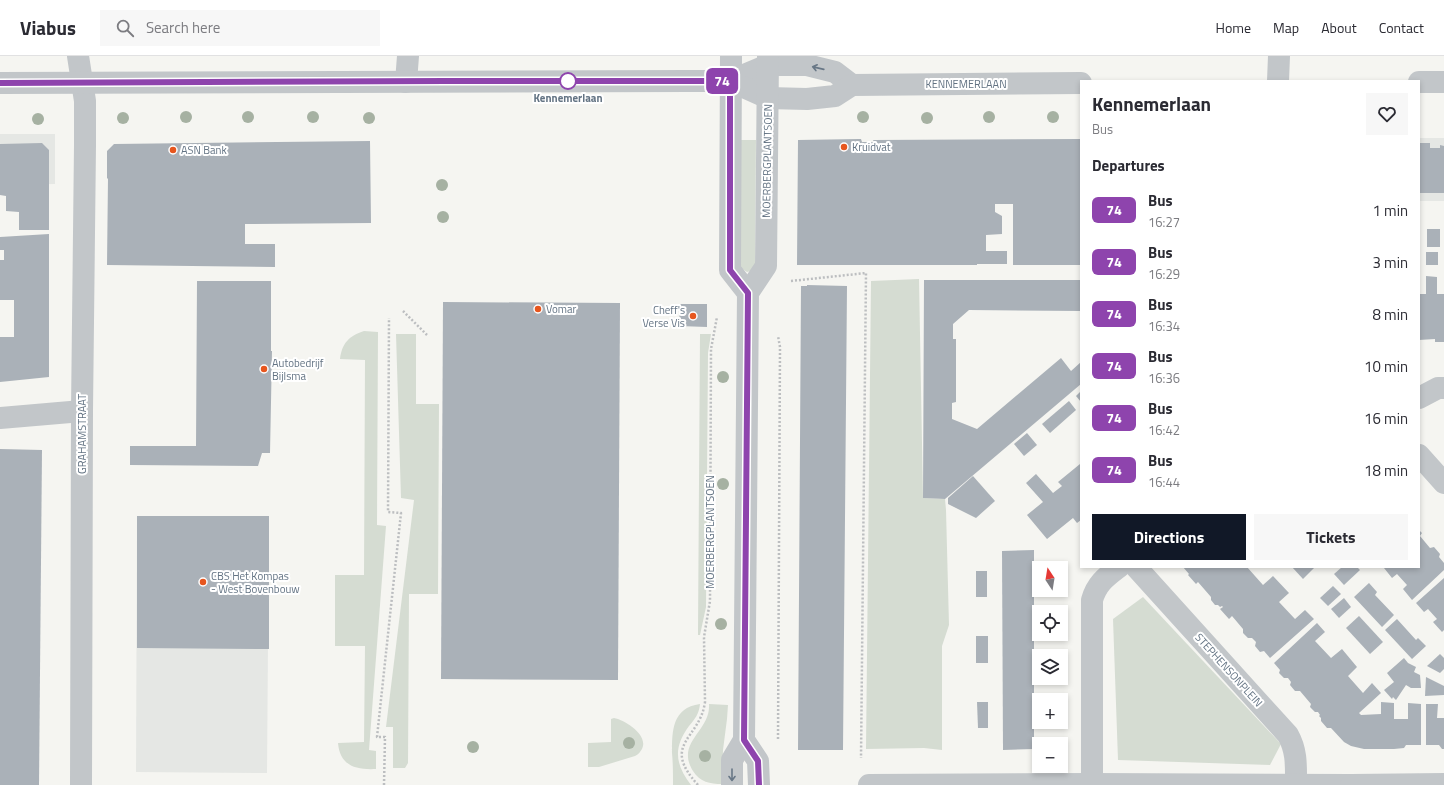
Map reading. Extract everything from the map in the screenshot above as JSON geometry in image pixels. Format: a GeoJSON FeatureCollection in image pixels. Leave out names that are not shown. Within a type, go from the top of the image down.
{"type":"FeatureCollection","features":[{"type":"Feature","properties":{"kind":"street","name":"GRAHAMSTRAAT"},"geometry":{"type":"LineString","coordinates":[[78,56],[85,101],[81,785]]}},
{"type":"Feature","properties":{"kind":"street"},"geometry":{"type":"LineString","coordinates":[[406,82],[408,56]]}},
{"type":"Feature","properties":{"kind":"street"},"geometry":{"type":"LineString","coordinates":[[731,56],[730,270],[748,293],[744,740],[732,760],[732,785]]}},
{"type":"Feature","properties":{"kind":"street"},"geometry":{"type":"LineString","coordinates":[[1278,80],[1279,56]]}},
{"type":"Feature","properties":{"kind":"street"},"geometry":{"type":"LineString","coordinates":[[0,83],[730,81],[768,98],[806,99],[835,96],[852,84],[835,72],[807,65],[768,60],[730,81]]}},
{"type":"Feature","properties":{"kind":"street","name":"MOERBERGPLANTSOEN"},"geometry":{"type":"LineString","coordinates":[[768,60],[768,274]]}},
{"type":"Feature","properties":{"kind":"street"},"geometry":{"type":"LineString","coordinates":[[1420,82],[1444,82]]}},
{"type":"Feature","properties":{"kind":"street","name":"KENNEMERLAAN"},"geometry":{"type":"LineString","coordinates":[[852,84],[1080,84]]}},
{"type":"Feature","properties":{"kind":"street"},"geometry":{"type":"LineString","coordinates":[[748,293],[768,274]]}},
{"type":"Feature","properties":{"kind":"street"},"geometry":{"type":"LineString","coordinates":[[1420,397],[1438,388],[1444,388]]}},
{"type":"Feature","properties":{"kind":"street"},"geometry":{"type":"LineString","coordinates":[[0,418],[82,411]]}},
{"type":"Feature","properties":{"kind":"street"},"geometry":{"type":"LineString","coordinates":[[1420,456],[1444,483]]}},
{"type":"Feature","properties":{"kind":"street"},"geometry":{"type":"LineString","coordinates":[[1092,784],[1092,600],[1096,588],[1103,579],[1118,568]]}},
{"type":"Feature","properties":{"kind":"street","name":"STEPHENSONPLEIN"},"geometry":{"type":"LineString","coordinates":[[1137,568],[1288,735],[1293,745],[1296,760],[1296,784]]}},
{"type":"Feature","properties":{"kind":"street"},"geometry":{"type":"LineString","coordinates":[[744,740],[758,761],[759,785]]}},
{"type":"Feature","properties":{"kind":"street"},"geometry":{"type":"LineString","coordinates":[[869,785],[1444,784]]}},
{"type":"Feature","properties":{"kind":"path","name":"MOERBERGPLANTSOEN"},"geometry":{"type":"LineString","coordinates":[[698,785],[682,763],[682,751],[686,740],[698,723],[703,712],[705,702],[704,637],[710,601],[711,349],[722,294],[730,270]]}},
{"type":"Feature","properties":{"kind":"path"},"geometry":{"type":"LineString","coordinates":[[768,274],[866,273],[861,761]]}},
{"type":"Feature","properties":{"kind":"path"},"geometry":{"type":"LineString","coordinates":[[403,311],[427,335]]}},
{"type":"Feature","properties":{"kind":"path"},"geometry":{"type":"LineString","coordinates":[[384,785],[385,737],[377,737],[401,513],[388,512],[389,318]]}},
{"type":"Feature","properties":{"kind":"path"},"geometry":{"type":"LineString","coordinates":[[778,332],[780,347],[778,745]]}},
{"type":"Feature","properties":{"kind":"shaded area"},"geometry":{"type":"Polygon","coordinates":[[[0,134],[55,134],[55,184],[0,185],[0,134]]]}},
{"type":"Feature","properties":{"kind":"shaded area"},"geometry":{"type":"Polygon","coordinates":[[[1420,138],[1444,138],[1444,201],[1420,201],[1420,138]]]}},
{"type":"Feature","properties":{"kind":"shaded area"},"geometry":{"type":"Polygon","coordinates":[[[741,140],[756,140],[755,265],[751,271],[747,272],[741,268],[740,265],[741,140]]]}},
{"type":"Feature","properties":{"kind":"shaded area"},"geometry":{"type":"Polygon","coordinates":[[[919,279],[923,498],[945,499],[946,510],[949,625],[942,646],[942,750],[924,748],[866,749],[871,281],[919,279]]]}},
{"type":"Feature","properties":{"kind":"shaded area"},"geometry":{"type":"Polygon","coordinates":[[[364,331],[378,332],[377,525],[386,526],[369,750],[376,751],[376,769],[362,769],[350,765],[342,757],[339,751],[338,743],[364,742],[365,646],[335,646],[335,575],[364,575],[365,360],[340,359],[342,349],[347,341],[354,335],[364,331]]]}},
{"type":"Feature","properties":{"kind":"shaded area"},"geometry":{"type":"Polygon","coordinates":[[[396,334],[416,334],[416,404],[439,404],[438,594],[409,594],[408,763],[405,768],[393,768],[393,727],[386,727],[414,500],[401,498],[396,334]]]}},
{"type":"Feature","properties":{"kind":"shaded area"},"geometry":{"type":"Polygon","coordinates":[[[700,334],[711,334],[708,353],[706,607],[700,635],[698,635],[698,631],[700,334]]]}},
{"type":"Feature","properties":{"kind":"shaded area","name":"CBS Het Kompas - West Bovenbouw"},"geometry":{"type":"Polygon","coordinates":[[[137,516],[269,516],[267,773],[136,772],[137,516]]]}},
{"type":"Feature","properties":{"kind":"shaded area"},"geometry":{"type":"Polygon","coordinates":[[[1143,597],[1281,744],[1270,765],[1118,760],[1113,619],[1143,597]]]}},
{"type":"Feature","properties":{"kind":"shaded area"},"geometry":{"type":"Polygon","coordinates":[[[700,704],[698,714],[684,734],[678,749],[679,763],[691,785],[673,785],[673,729],[679,715],[684,710],[691,706],[700,704]]]}},
{"type":"Feature","properties":{"kind":"shaded area"},"geometry":{"type":"Polygon","coordinates":[[[709,704],[728,705],[723,750],[722,784],[709,783],[699,778],[693,771],[689,761],[688,752],[691,744],[705,722],[709,704]]]}},
{"type":"Feature","properties":{"kind":"shaded area"},"geometry":{"type":"Polygon","coordinates":[[[611,719],[619,719],[635,729],[642,739],[642,749],[635,756],[599,767],[588,767],[588,743],[611,742],[611,719]]]}},
{"type":"Feature","properties":{"kind":"building"},"geometry":{"type":"Polygon","coordinates":[[[861,139],[862,142],[874,142],[873,140],[1080,139],[1080,265],[1013,265],[1013,204],[995,204],[995,212],[1002,216],[1002,234],[986,235],[986,251],[1007,251],[1007,264],[797,265],[798,140],[861,139]]]}},
{"type":"Feature","properties":{"kind":"building"},"geometry":{"type":"Polygon","coordinates":[[[370,141],[371,223],[245,224],[245,244],[275,244],[275,267],[107,265],[107,151],[114,144],[370,141]]]}},
{"type":"Feature","properties":{"kind":"building"},"geometry":{"type":"Polygon","coordinates":[[[42,143],[49,150],[49,230],[19,230],[19,212],[6,211],[6,196],[0,195],[0,144],[42,143]]]}},
{"type":"Feature","properties":{"kind":"building"},"geometry":{"type":"Polygon","coordinates":[[[1420,143],[1430,143],[1430,148],[1440,148],[1440,145],[1444,146],[1444,193],[1420,193],[1420,143]]]}},
{"type":"Feature","properties":{"kind":"building"},"geometry":{"type":"Polygon","coordinates":[[[1427,229],[1440,229],[1440,247],[1427,247],[1427,229]]]}},
{"type":"Feature","properties":{"kind":"building"},"geometry":{"type":"Polygon","coordinates":[[[49,234],[49,377],[0,382],[0,337],[14,337],[14,300],[0,300],[0,260],[4,260],[4,250],[0,250],[0,237],[49,234]]]}},
{"type":"Feature","properties":{"kind":"building"},"geometry":{"type":"Polygon","coordinates":[[[1426,252],[1438,252],[1438,265],[1426,265],[1426,252]]]}},
{"type":"Feature","properties":{"kind":"building"},"geometry":{"type":"Polygon","coordinates":[[[1426,276],[1437,277],[1437,294],[1444,294],[1444,342],[1435,342],[1435,339],[1420,340],[1420,294],[1426,294],[1426,276]]]}},
{"type":"Feature","properties":{"kind":"building"},"geometry":{"type":"Polygon","coordinates":[[[924,280],[1080,280],[1080,311],[969,310],[953,324],[953,339],[956,339],[956,402],[952,403],[952,419],[977,429],[1061,358],[1071,371],[1080,363],[1080,385],[945,499],[923,498],[924,280]]]}},
{"type":"Feature","properties":{"kind":"building"},"geometry":{"type":"Polygon","coordinates":[[[197,281],[271,281],[272,351],[270,453],[262,453],[258,466],[130,465],[130,446],[196,446],[197,281]]]}},
{"type":"Feature","properties":{"kind":"building"},"geometry":{"type":"Polygon","coordinates":[[[801,286],[847,286],[843,750],[798,750],[801,286]]]}},
{"type":"Feature","properties":{"kind":"building"},"geometry":{"type":"Polygon","coordinates":[[[443,302],[620,303],[618,680],[441,679],[443,302]]]}},
{"type":"Feature","properties":{"kind":"building"},"geometry":{"type":"Polygon","coordinates":[[[680,304],[707,304],[707,327],[679,326],[680,304]]]}},
{"type":"Feature","properties":{"kind":"building"},"geometry":{"type":"Polygon","coordinates":[[[1080,392],[1080,401],[1076,396],[1080,392]]]}},
{"type":"Feature","properties":{"kind":"building"},"geometry":{"type":"Polygon","coordinates":[[[1069,401],[1076,410],[1050,433],[1042,424],[1069,401]]]}},
{"type":"Feature","properties":{"kind":"building"},"geometry":{"type":"Polygon","coordinates":[[[1027,433],[1037,445],[1024,456],[1014,444],[1027,433]]]}},
{"type":"Feature","properties":{"kind":"building"},"geometry":{"type":"Polygon","coordinates":[[[0,449],[42,450],[39,785],[0,785],[0,449]]]}},
{"type":"Feature","properties":{"kind":"building"},"geometry":{"type":"Polygon","coordinates":[[[1080,464],[1080,521],[1077,523],[1073,518],[1047,539],[1027,515],[1043,502],[1026,483],[1036,474],[1053,493],[1062,486],[1058,482],[1080,464]]]}},
{"type":"Feature","properties":{"kind":"building"},"geometry":{"type":"Polygon","coordinates":[[[973,476],[995,501],[976,518],[948,504],[948,498],[973,476]]]}},
{"type":"Feature","properties":{"kind":"building"},"geometry":{"type":"Polygon","coordinates":[[[137,516],[269,516],[269,649],[137,648],[137,516]]]}},
{"type":"Feature","properties":{"kind":"building"},"geometry":{"type":"Polygon","coordinates":[[[1420,536],[1430,548],[1434,547],[1440,554],[1439,557],[1444,563],[1444,570],[1412,600],[1403,589],[1407,585],[1397,574],[1392,578],[1384,568],[1420,568],[1420,536]]]}},
{"type":"Feature","properties":{"kind":"building"},"geometry":{"type":"Polygon","coordinates":[[[1034,550],[1034,561],[1032,561],[1032,597],[1034,597],[1034,605],[1032,605],[1032,641],[1034,641],[1034,649],[1032,649],[1032,685],[1034,685],[1034,693],[1032,693],[1032,729],[1034,729],[1034,737],[1032,737],[1032,749],[1003,750],[1002,551],[1034,550]]]}},
{"type":"Feature","properties":{"kind":"building"},"geometry":{"type":"Polygon","coordinates":[[[1184,568],[1248,568],[1263,585],[1273,576],[1289,593],[1279,602],[1295,619],[1305,610],[1314,619],[1270,658],[1264,651],[1260,652],[1255,646],[1256,642],[1252,638],[1248,638],[1243,633],[1243,629],[1232,616],[1229,619],[1220,609],[1223,607],[1222,606],[1220,607],[1215,605],[1211,600],[1211,597],[1198,582],[1196,584],[1188,575],[1189,574],[1184,568]]]}},
{"type":"Feature","properties":{"kind":"building"},"geometry":{"type":"Polygon","coordinates":[[[1293,568],[1314,568],[1303,579],[1293,568]]]}},
{"type":"Feature","properties":{"kind":"building"},"geometry":{"type":"Polygon","coordinates":[[[1341,568],[1358,568],[1360,570],[1344,585],[1334,574],[1341,568]]]}},
{"type":"Feature","properties":{"kind":"building"},"geometry":{"type":"Polygon","coordinates":[[[976,571],[987,571],[987,597],[976,597],[976,571]]]}},
{"type":"Feature","properties":{"kind":"building"},"geometry":{"type":"Polygon","coordinates":[[[1444,578],[1444,630],[1442,632],[1433,622],[1437,619],[1428,609],[1424,612],[1416,603],[1444,578]]]}},
{"type":"Feature","properties":{"kind":"building"},"geometry":{"type":"Polygon","coordinates":[[[1369,583],[1377,592],[1375,595],[1394,615],[1382,627],[1354,597],[1369,583]]]}},
{"type":"Feature","properties":{"kind":"building"},"geometry":{"type":"Polygon","coordinates":[[[1333,586],[1341,594],[1328,606],[1320,598],[1333,586]]]}},
{"type":"Feature","properties":{"kind":"building"},"geometry":{"type":"Polygon","coordinates":[[[1344,598],[1351,607],[1339,618],[1331,609],[1344,598]]]}},
{"type":"Feature","properties":{"kind":"building"},"geometry":{"type":"Polygon","coordinates":[[[1359,616],[1383,642],[1370,654],[1346,628],[1359,616]]]}},
{"type":"Feature","properties":{"kind":"building"},"geometry":{"type":"Polygon","coordinates":[[[1397,619],[1416,640],[1418,638],[1426,646],[1412,659],[1385,630],[1397,619]]]}},
{"type":"Feature","properties":{"kind":"building"},"geometry":{"type":"Polygon","coordinates":[[[1317,623],[1325,632],[1315,641],[1331,658],[1342,649],[1357,667],[1348,676],[1363,693],[1372,683],[1381,693],[1359,713],[1361,715],[1381,714],[1381,702],[1394,703],[1394,719],[1408,719],[1408,703],[1421,704],[1421,745],[1406,745],[1404,748],[1394,749],[1364,749],[1351,746],[1344,742],[1331,728],[1327,728],[1321,721],[1318,712],[1315,712],[1310,707],[1311,704],[1300,691],[1295,691],[1290,685],[1291,682],[1288,678],[1284,678],[1279,673],[1280,670],[1274,663],[1317,623]]]}},
{"type":"Feature","properties":{"kind":"building"},"geometry":{"type":"Polygon","coordinates":[[[976,636],[988,636],[988,663],[976,663],[976,636]]]}},
{"type":"Feature","properties":{"kind":"building"},"geometry":{"type":"Polygon","coordinates":[[[1440,654],[1444,658],[1444,669],[1440,673],[1427,666],[1440,654]]]}},
{"type":"Feature","properties":{"kind":"building"},"geometry":{"type":"Polygon","coordinates":[[[1404,658],[1408,663],[1416,667],[1414,672],[1420,675],[1421,688],[1411,688],[1406,685],[1396,700],[1393,697],[1392,699],[1384,690],[1394,682],[1387,673],[1404,658]]]}},
{"type":"Feature","properties":{"kind":"building"},"geometry":{"type":"Polygon","coordinates":[[[1426,677],[1444,686],[1444,695],[1425,696],[1426,677]]]}},
{"type":"Feature","properties":{"kind":"building"},"geometry":{"type":"Polygon","coordinates":[[[977,702],[988,702],[988,728],[978,728],[977,702]]]}},
{"type":"Feature","properties":{"kind":"building"},"geometry":{"type":"Polygon","coordinates":[[[1426,704],[1438,704],[1437,718],[1444,718],[1444,749],[1442,749],[1439,745],[1426,745],[1426,704]]]}},
{"type":"Feature","properties":{"kind":"bus line","name":"74"},"geometry":{"type":"LineString","coordinates":[[0,83],[730,81],[730,270],[748,293],[744,740],[758,761],[759,785]]}},
{"type":"Feature","properties":{"kind":"place","name":"Kennemerlaan"},"geometry":{"type":"Point","coordinates":[568,81]}},
{"type":"Feature","properties":{"kind":"place","name":"Kruidvat"},"geometry":{"type":"Point","coordinates":[844,147]}},
{"type":"Feature","properties":{"kind":"place","name":"ASN Bank"},"geometry":{"type":"Point","coordinates":[173,150]}},
{"type":"Feature","properties":{"kind":"place","name":"Vomar"},"geometry":{"type":"Point","coordinates":[538,309]}},
{"type":"Feature","properties":{"kind":"place","name":"Cheff's Verse Vis"},"geometry":{"type":"Point","coordinates":[693,316]}},
{"type":"Feature","properties":{"kind":"place","name":"Autobedrijf Bijlsma"},"geometry":{"type":"Point","coordinates":[264,369]}},
{"type":"Feature","properties":{"kind":"place","name":"CBS Het Kompas - West Bovenbouw"},"geometry":{"type":"Point","coordinates":[203,582]}}]}
